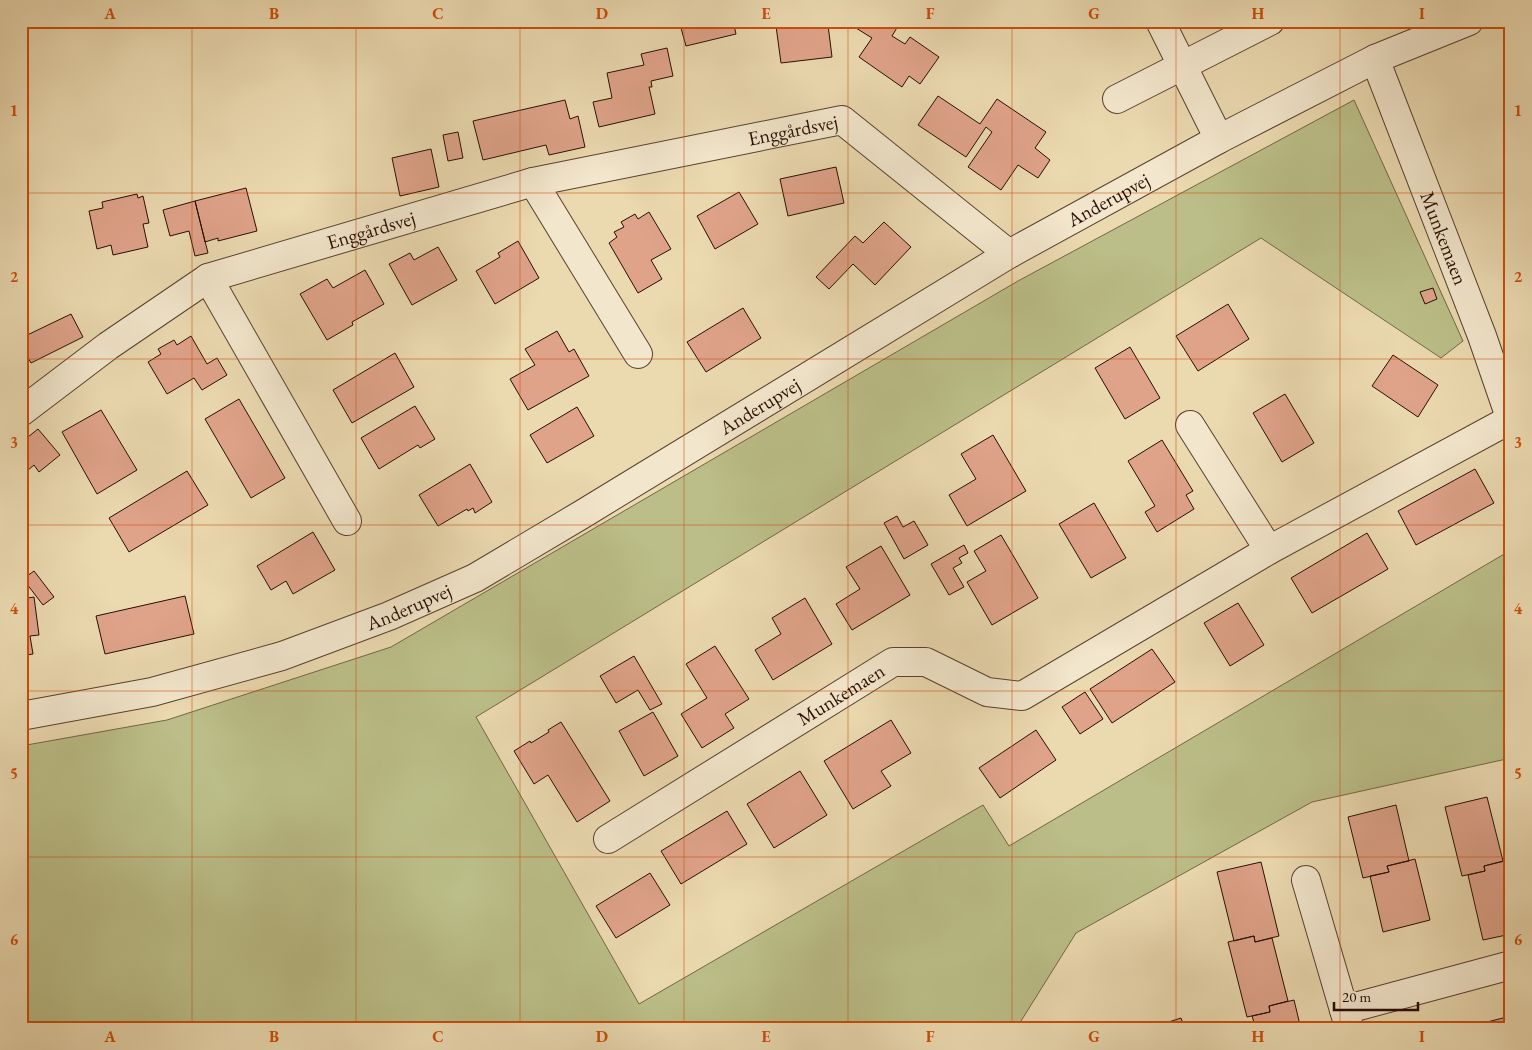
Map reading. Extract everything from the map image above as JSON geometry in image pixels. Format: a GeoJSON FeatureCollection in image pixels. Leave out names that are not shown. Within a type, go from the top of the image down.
{"type":"FeatureCollection","features":[{"type":"Feature","properties":{"kind":"street"},"geometry":{"type":"LineString","coordinates":[[1160,21],[1219,139]]}},
{"type":"Feature","properties":{"kind":"street"},"geometry":{"type":"LineString","coordinates":[[1117,99],[1270,21]]}},
{"type":"Feature","properties":{"kind":"street","name":"Anderupvej"},"geometry":{"type":"LineString","coordinates":[[21,716],[152,692],[282,656],[389,616],[474,578],[1009,254],[1219,139],[1375,59],[1468,21]]}},
{"type":"Feature","properties":{"kind":"street","name":"Munkemaen"},"geometry":{"type":"LineString","coordinates":[[608,839],[893,662],[926,662],[986,692],[1022,696],[1268,550],[1511,419],[1482,336],[1375,59]]}},
{"type":"Feature","properties":{"kind":"street","name":"Enggårdsvej"},"geometry":{"type":"LineString","coordinates":[[21,412],[108,346],[208,278],[533,182],[842,120],[1009,254]]}},
{"type":"Feature","properties":{"kind":"street"},"geometry":{"type":"LineString","coordinates":[[533,182],[638,354]]}},
{"type":"Feature","properties":{"kind":"street"},"geometry":{"type":"LineString","coordinates":[[208,278],[347,521]]}},
{"type":"Feature","properties":{"kind":"street"},"geometry":{"type":"LineString","coordinates":[[1190,425],[1268,550]]}},
{"type":"Feature","properties":{"kind":"street"},"geometry":{"type":"LineString","coordinates":[[1306,880],[1347,1020],[1511,965]]}},
{"type":"Feature","properties":{"kind":"green space"},"geometry":{"type":"Polygon","coordinates":[[[1354,100],[1463,341],[1441,358],[1261,238],[476,717],[639,1004],[983,805],[1009,846],[1511,550],[1511,758],[1312,802],[1076,933],[1016,1029],[21,1029],[21,746],[167,720],[391,647],[1018,281],[1354,100]]]}},
{"type":"Feature","properties":{"kind":"building"},"geometry":{"type":"Polygon","coordinates":[[[679,21],[733,21],[736,34],[686,46],[679,21]]]}},
{"type":"Feature","properties":{"kind":"building"},"geometry":{"type":"Polygon","coordinates":[[[808,21],[842,21],[843,24],[828,25],[832,57],[781,63],[776,26],[808,21]]]}},
{"type":"Feature","properties":{"kind":"building"},"geometry":{"type":"Polygon","coordinates":[[[861,21],[891,21],[898,26],[892,36],[905,44],[910,37],[939,57],[920,84],[909,76],[902,87],[859,57],[872,38],[856,28],[861,21]]]}},
{"type":"Feature","properties":{"kind":"building"},"geometry":{"type":"Polygon","coordinates":[[[667,48],[673,76],[651,81],[652,87],[649,87],[655,114],[599,127],[593,102],[612,98],[607,73],[644,65],[641,54],[667,48]]]}},
{"type":"Feature","properties":{"kind":"building"},"geometry":{"type":"Polygon","coordinates":[[[938,96],[980,124],[997,99],[1046,132],[1035,148],[1050,160],[1038,178],[1018,165],[1001,190],[968,167],[992,132],[986,127],[966,157],[918,125],[938,96]]]}},
{"type":"Feature","properties":{"kind":"building"},"geometry":{"type":"Polygon","coordinates":[[[565,100],[570,119],[578,116],[585,147],[549,155],[546,145],[483,160],[473,121],[565,100]]]}},
{"type":"Feature","properties":{"kind":"building"},"geometry":{"type":"Polygon","coordinates":[[[458,132],[463,158],[448,161],[443,135],[458,132]]]}},
{"type":"Feature","properties":{"kind":"building"},"geometry":{"type":"Polygon","coordinates":[[[431,149],[439,187],[400,196],[392,158],[431,149]]]}},
{"type":"Feature","properties":{"kind":"building"},"geometry":{"type":"Polygon","coordinates":[[[836,167],[844,203],[788,216],[780,179],[836,167]]]}},
{"type":"Feature","properties":{"kind":"building"},"geometry":{"type":"Polygon","coordinates":[[[246,188],[257,231],[218,241],[218,238],[205,242],[195,201],[246,188]]]}},
{"type":"Feature","properties":{"kind":"building"},"geometry":{"type":"Polygon","coordinates":[[[739,192],[758,224],[715,249],[697,216],[739,192]]]}},
{"type":"Feature","properties":{"kind":"building"},"geometry":{"type":"Polygon","coordinates":[[[137,194],[138,198],[143,196],[149,223],[143,224],[148,247],[113,255],[111,245],[97,249],[89,211],[103,208],[102,202],[137,194]]]}},
{"type":"Feature","properties":{"kind":"building"},"geometry":{"type":"Polygon","coordinates":[[[195,201],[208,253],[195,256],[189,231],[170,236],[163,210],[195,201]]]}},
{"type":"Feature","properties":{"kind":"building"},"geometry":{"type":"Polygon","coordinates":[[[649,212],[671,249],[651,260],[662,279],[638,293],[609,243],[617,237],[614,232],[624,227],[621,222],[635,214],[638,219],[649,212]]]}},
{"type":"Feature","properties":{"kind":"building"},"geometry":{"type":"Polygon","coordinates":[[[884,222],[911,247],[875,285],[853,264],[829,289],[816,277],[855,236],[863,243],[884,222]]]}},
{"type":"Feature","properties":{"kind":"building"},"geometry":{"type":"Polygon","coordinates":[[[518,241],[539,278],[495,304],[476,271],[500,257],[498,253],[518,241]]]}},
{"type":"Feature","properties":{"kind":"building"},"geometry":{"type":"Polygon","coordinates":[[[438,247],[457,280],[412,305],[389,264],[410,253],[414,260],[438,247]]]}},
{"type":"Feature","properties":{"kind":"building"},"geometry":{"type":"Polygon","coordinates":[[[365,270],[384,304],[352,322],[353,325],[327,340],[300,294],[327,279],[333,288],[365,270]]]}},
{"type":"Feature","properties":{"kind":"building"},"geometry":{"type":"Polygon","coordinates":[[[1433,288],[1437,299],[1425,304],[1420,292],[1433,288]]]}},
{"type":"Feature","properties":{"kind":"building"},"geometry":{"type":"Polygon","coordinates":[[[1228,304],[1249,339],[1198,371],[1176,336],[1228,304]]]}},
{"type":"Feature","properties":{"kind":"building"},"geometry":{"type":"Polygon","coordinates":[[[743,308],[761,338],[706,372],[687,342],[743,308]]]}},
{"type":"Feature","properties":{"kind":"building"},"geometry":{"type":"Polygon","coordinates":[[[71,314],[83,337],[31,363],[21,345],[21,338],[71,314]]]}},
{"type":"Feature","properties":{"kind":"building"},"geometry":{"type":"Polygon","coordinates":[[[557,331],[569,352],[574,349],[589,376],[528,410],[510,379],[535,365],[525,349],[557,331]]]}},
{"type":"Feature","properties":{"kind":"building"},"geometry":{"type":"Polygon","coordinates":[[[191,336],[207,364],[217,358],[227,375],[202,390],[194,378],[167,394],[148,362],[161,354],[158,349],[174,340],[177,345],[191,336]]]}},
{"type":"Feature","properties":{"kind":"building"},"geometry":{"type":"Polygon","coordinates":[[[1130,347],[1160,398],[1125,419],[1095,368],[1130,347]]]}},
{"type":"Feature","properties":{"kind":"building"},"geometry":{"type":"Polygon","coordinates":[[[395,353],[414,387],[352,423],[333,390],[395,353]]]}},
{"type":"Feature","properties":{"kind":"building"},"geometry":{"type":"Polygon","coordinates":[[[1393,355],[1438,385],[1418,417],[1372,386],[1393,355]]]}},
{"type":"Feature","properties":{"kind":"building"},"geometry":{"type":"Polygon","coordinates":[[[1285,394],[1314,443],[1282,462],[1253,413],[1285,394]]]}},
{"type":"Feature","properties":{"kind":"building"},"geometry":{"type":"Polygon","coordinates":[[[239,399],[285,478],[251,498],[205,419],[239,399]]]}},
{"type":"Feature","properties":{"kind":"building"},"geometry":{"type":"Polygon","coordinates":[[[415,406],[435,439],[420,448],[418,445],[379,469],[361,438],[415,406]]]}},
{"type":"Feature","properties":{"kind":"building"},"geometry":{"type":"Polygon","coordinates":[[[577,407],[594,436],[547,463],[530,435],[577,407]]]}},
{"type":"Feature","properties":{"kind":"building"},"geometry":{"type":"Polygon","coordinates":[[[101,410],[137,470],[97,494],[62,432],[101,410]]]}},
{"type":"Feature","properties":{"kind":"building"},"geometry":{"type":"Polygon","coordinates":[[[38,429],[60,455],[39,472],[34,465],[21,476],[21,435],[24,432],[28,437],[38,429]]]}},
{"type":"Feature","properties":{"kind":"building"},"geometry":{"type":"Polygon","coordinates":[[[993,435],[1026,491],[967,526],[949,495],[976,479],[961,454],[993,435]]]}},
{"type":"Feature","properties":{"kind":"building"},"geometry":{"type":"Polygon","coordinates":[[[1162,440],[1193,491],[1186,495],[1194,509],[1157,532],[1145,512],[1155,506],[1128,461],[1162,440]]]}},
{"type":"Feature","properties":{"kind":"building"},"geometry":{"type":"Polygon","coordinates":[[[470,464],[492,502],[475,513],[473,508],[468,511],[467,509],[438,526],[419,495],[470,464]]]}},
{"type":"Feature","properties":{"kind":"building"},"geometry":{"type":"Polygon","coordinates":[[[1475,469],[1494,503],[1416,545],[1398,511],[1475,469]]]}},
{"type":"Feature","properties":{"kind":"building"},"geometry":{"type":"Polygon","coordinates":[[[187,471],[208,505],[129,552],[109,518],[187,471]]]}},
{"type":"Feature","properties":{"kind":"building"},"geometry":{"type":"Polygon","coordinates":[[[1094,503],[1126,558],[1091,578],[1059,524],[1094,503]]]}},
{"type":"Feature","properties":{"kind":"building"},"geometry":{"type":"Polygon","coordinates":[[[897,516],[903,527],[914,521],[928,545],[904,559],[884,523],[897,516]]]}},
{"type":"Feature","properties":{"kind":"building"},"geometry":{"type":"Polygon","coordinates":[[[313,532],[335,570],[293,594],[286,581],[271,590],[257,566],[313,532]]]}},
{"type":"Feature","properties":{"kind":"building"},"geometry":{"type":"Polygon","coordinates":[[[1367,533],[1388,569],[1312,613],[1291,578],[1367,533]]]}},
{"type":"Feature","properties":{"kind":"building"},"geometry":{"type":"Polygon","coordinates":[[[1001,535],[1038,598],[992,625],[967,582],[986,571],[974,551],[1001,535]]]}},
{"type":"Feature","properties":{"kind":"building"},"geometry":{"type":"Polygon","coordinates":[[[964,545],[968,553],[959,558],[962,563],[953,568],[964,587],[949,595],[931,564],[964,545]]]}},
{"type":"Feature","properties":{"kind":"building"},"geometry":{"type":"Polygon","coordinates":[[[881,546],[910,595],[852,630],[836,604],[860,589],[846,567],[881,546]]]}},
{"type":"Feature","properties":{"kind":"building"},"geometry":{"type":"Polygon","coordinates":[[[34,571],[54,597],[43,605],[23,579],[34,571]]]}},
{"type":"Feature","properties":{"kind":"building"},"geometry":{"type":"Polygon","coordinates":[[[185,596],[194,634],[105,654],[96,616],[185,596]]]}},
{"type":"Feature","properties":{"kind":"building"},"geometry":{"type":"Polygon","coordinates":[[[34,597],[39,635],[30,636],[33,654],[21,656],[21,599],[34,597]]]}},
{"type":"Feature","properties":{"kind":"building"},"geometry":{"type":"Polygon","coordinates":[[[805,598],[832,644],[773,680],[755,650],[781,634],[772,618],[805,598]]]}},
{"type":"Feature","properties":{"kind":"building"},"geometry":{"type":"Polygon","coordinates":[[[1238,603],[1264,645],[1230,666],[1204,623],[1238,603]]]}},
{"type":"Feature","properties":{"kind":"building"},"geometry":{"type":"Polygon","coordinates":[[[715,646],[749,699],[725,714],[734,728],[702,748],[681,714],[707,698],[686,664],[715,646]]]}},
{"type":"Feature","properties":{"kind":"building"},"geometry":{"type":"Polygon","coordinates":[[[1152,649],[1175,682],[1112,723],[1090,689],[1152,649]]]}},
{"type":"Feature","properties":{"kind":"building"},"geometry":{"type":"Polygon","coordinates":[[[634,656],[662,704],[650,710],[638,690],[616,703],[600,676],[634,656]]]}},
{"type":"Feature","properties":{"kind":"building"},"geometry":{"type":"Polygon","coordinates":[[[1085,692],[1103,719],[1080,734],[1062,707],[1085,692]]]}},
{"type":"Feature","properties":{"kind":"building"},"geometry":{"type":"Polygon","coordinates":[[[653,712],[678,756],[644,776],[619,731],[653,712]]]}},
{"type":"Feature","properties":{"kind":"building"},"geometry":{"type":"Polygon","coordinates":[[[891,720],[911,753],[881,771],[891,786],[853,809],[824,761],[891,720]]]}},
{"type":"Feature","properties":{"kind":"building"},"geometry":{"type":"Polygon","coordinates":[[[561,722],[610,801],[577,822],[548,775],[534,784],[514,751],[549,732],[548,730],[561,722]]]}},
{"type":"Feature","properties":{"kind":"building"},"geometry":{"type":"Polygon","coordinates":[[[1036,730],[1056,760],[1000,798],[979,768],[1036,730]]]}},
{"type":"Feature","properties":{"kind":"building"},"geometry":{"type":"Polygon","coordinates":[[[800,771],[827,815],[774,848],[747,804],[800,771]]]}},
{"type":"Feature","properties":{"kind":"building"},"geometry":{"type":"Polygon","coordinates":[[[1487,797],[1503,861],[1484,866],[1485,871],[1462,876],[1445,807],[1487,797]]]}},
{"type":"Feature","properties":{"kind":"building"},"geometry":{"type":"Polygon","coordinates":[[[1396,805],[1409,861],[1387,866],[1389,872],[1363,878],[1348,817],[1396,805]]]}},
{"type":"Feature","properties":{"kind":"building"},"geometry":{"type":"Polygon","coordinates":[[[727,811],[747,844],[681,884],[661,851],[727,811]]]}},
{"type":"Feature","properties":{"kind":"building"},"geometry":{"type":"Polygon","coordinates":[[[1415,859],[1430,920],[1383,932],[1370,876],[1389,872],[1387,866],[1415,859]]]}},
{"type":"Feature","properties":{"kind":"building"},"geometry":{"type":"Polygon","coordinates":[[[1509,860],[1511,867],[1511,934],[1483,940],[1468,875],[1485,871],[1484,866],[1509,860]]]}},
{"type":"Feature","properties":{"kind":"building"},"geometry":{"type":"Polygon","coordinates":[[[1261,862],[1279,936],[1255,942],[1254,936],[1234,941],[1217,872],[1261,862]]]}},
{"type":"Feature","properties":{"kind":"building"},"geometry":{"type":"Polygon","coordinates":[[[650,873],[670,905],[616,938],[596,906],[650,873]]]}},
{"type":"Feature","properties":{"kind":"building"},"geometry":{"type":"Polygon","coordinates":[[[1254,936],[1255,942],[1272,938],[1288,1001],[1269,1006],[1270,1012],[1247,1017],[1228,942],[1254,936]]]}},
{"type":"Feature","properties":{"kind":"building"},"geometry":{"type":"Polygon","coordinates":[[[1294,1000],[1301,1029],[1256,1029],[1252,1016],[1270,1012],[1269,1006],[1294,1000]]]}},
{"type":"Feature","properties":{"kind":"building"},"geometry":{"type":"Polygon","coordinates":[[[1511,1016],[1511,1029],[1467,1029],[1467,1027],[1511,1016]]]}},
{"type":"Feature","properties":{"kind":"building"},"geometry":{"type":"Polygon","coordinates":[[[1181,1018],[1185,1029],[1147,1029],[1181,1018]]]}}]}
